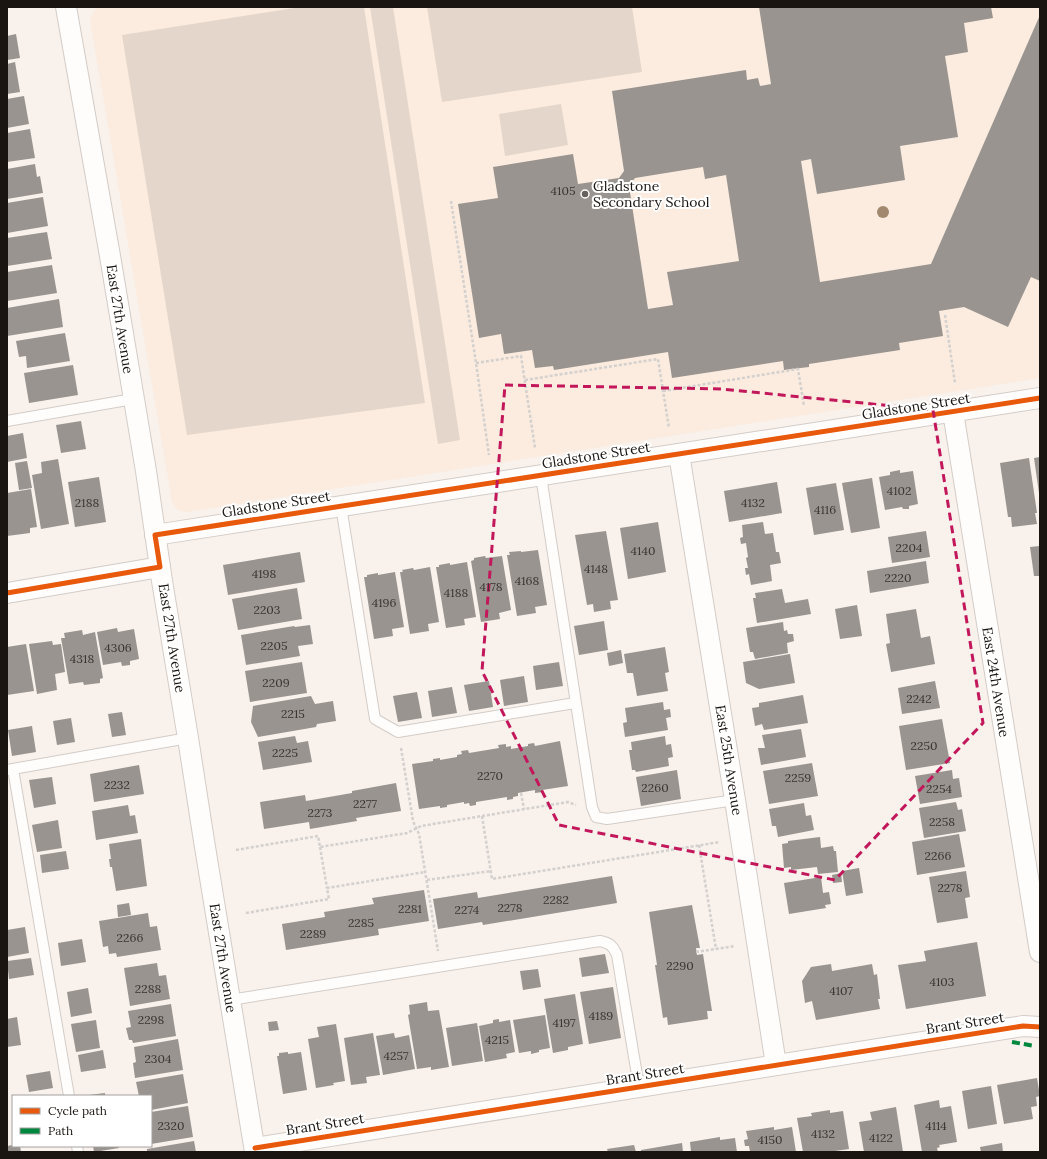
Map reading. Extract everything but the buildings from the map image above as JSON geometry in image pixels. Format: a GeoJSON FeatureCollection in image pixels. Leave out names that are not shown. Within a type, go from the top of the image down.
{"type":"FeatureCollection","features":[{"type":"Feature","properties":{"kind":"street","name":"East 27th Avenue"},"geometry":{"type":"LineString","coordinates":[[66,7],[146,471],[160,567],[255,1150]]}},
{"type":"Feature","properties":{"kind":"street","name":"Gladstone Street"},"geometry":{"type":"LineString","coordinates":[[155,535],[1040,398]]}},
{"type":"Feature","properties":{"kind":"street","name":"East 24th Avenue"},"geometry":{"type":"LineString","coordinates":[[953,412],[1040,952]]}},
{"type":"Feature","properties":{"kind":"street","name":"East 25th Avenue"},"geometry":{"type":"LineString","coordinates":[[679,454],[776,1066]]}},
{"type":"Feature","properties":{"kind":"street"},"geometry":{"type":"LineString","coordinates":[[7,593],[160,567]]}},
{"type":"Feature","properties":{"kind":"street","name":"Brant Street"},"geometry":{"type":"LineString","coordinates":[[255,1150],[1022,1026],[1040,1027]]}},
{"type":"Feature","properties":{"kind":"lane"},"geometry":{"type":"LineString","coordinates":[[7,421],[133,399]]}},
{"type":"Feature","properties":{"kind":"lane"},"geometry":{"type":"LineString","coordinates":[[541,476],[575,703],[592,807],[596,816],[607,819],[735,800]]}},
{"type":"Feature","properties":{"kind":"lane"},"geometry":{"type":"LineString","coordinates":[[341,506],[375,719],[398,732],[575,703]]}},
{"type":"Feature","properties":{"kind":"lane"},"geometry":{"type":"LineString","coordinates":[[69,1095],[10,769],[188,738]]}},
{"type":"Feature","properties":{"kind":"lane"},"geometry":{"type":"LineString","coordinates":[[230,1000],[600,941],[613,947],[617,955],[639,1087]]}},
{"type":"Feature","properties":{"kind":"path"},"geometry":{"type":"LineString","coordinates":[[451,201],[489,455]]}},
{"type":"Feature","properties":{"kind":"path"},"geometry":{"type":"LineString","coordinates":[[945,315],[955,383]]}},
{"type":"Feature","properties":{"kind":"path"},"geometry":{"type":"LineString","coordinates":[[476,363],[521,356],[535,448]]}},
{"type":"Feature","properties":{"kind":"path"},"geometry":{"type":"LineString","coordinates":[[525,380],[658,359],[669,428]]}},
{"type":"Feature","properties":{"kind":"path"},"geometry":{"type":"LineString","coordinates":[[663,391],[798,369],[804,406]]}},
{"type":"Feature","properties":{"kind":"path"},"geometry":{"type":"LineString","coordinates":[[398,732],[413,821],[419,834],[440,966]]}},
{"type":"Feature","properties":{"kind":"path"},"geometry":{"type":"LineString","coordinates":[[521,793],[524,809]]}},
{"type":"Feature","properties":{"kind":"path"},"geometry":{"type":"LineString","coordinates":[[320,847],[408,833],[421,826],[568,802]]}},
{"type":"Feature","properties":{"kind":"path"},"geometry":{"type":"LineString","coordinates":[[482,816],[492,879],[720,842]]}},
{"type":"Feature","properties":{"kind":"path"},"geometry":{"type":"LineString","coordinates":[[236,850],[318,836],[329,899],[246,913]]}},
{"type":"Feature","properties":{"kind":"path"},"geometry":{"type":"LineString","coordinates":[[699,845],[716,949]]}},
{"type":"Feature","properties":{"kind":"path"},"geometry":{"type":"LineString","coordinates":[[427,880],[491,871]]}},
{"type":"Feature","properties":{"kind":"path"},"geometry":{"type":"LineString","coordinates":[[327,888],[425,872]]}},
{"type":"Feature","properties":{"kind":"path"},"geometry":{"type":"LineString","coordinates":[[696,952],[757,942]]}},
{"type":"Feature","properties":{"kind":"highlighted area"},"geometry":{"type":"Polygon","coordinates":[[[505,385],[721,389],[933,410],[983,723],[835,880],[559,825],[482,671],[505,385]]]}},
{"type":"Feature","properties":{"kind":"shaded area","name":"Gladstone Secondary School"},"geometry":{"type":"Polygon","coordinates":[[[101,7],[1040,7],[1040,378],[187,512],[178,510],[172,502],[90,21],[93,12],[101,7]]]}},
{"type":"Feature","properties":{"kind":"shaded area"},"geometry":{"type":"Polygon","coordinates":[[[301,7],[364,7],[425,403],[187,435],[122,35],[301,7]]]}},
{"type":"Feature","properties":{"kind":"shaded area"},"geometry":{"type":"Polygon","coordinates":[[[370,7],[393,7],[460,440],[438,444],[370,7]]]}},
{"type":"Feature","properties":{"kind":"shaded area"},"geometry":{"type":"Polygon","coordinates":[[[427,7],[632,7],[642,72],[442,102],[427,7]]]}},
{"type":"Feature","properties":{"kind":"shaded area"},"geometry":{"type":"Polygon","coordinates":[[[561,104],[568,145],[505,156],[499,114],[561,104]]]}},
{"type":"Feature","properties":{"kind":"marked path"},"geometry":{"type":"LineString","coordinates":[[1012,1042],[1035,1046]]}},
{"type":"Feature","properties":{"kind":"cycle path"},"geometry":{"type":"LineString","coordinates":[[7,593],[160,567],[155,535],[1040,398]]}},
{"type":"Feature","properties":{"kind":"cycle path"},"geometry":{"type":"LineString","coordinates":[[255,1148],[1023,1026],[1040,1027]]}},
{"type":"Feature","properties":{"kind":"place","name":"Gladstone Secondary School"},"geometry":{"type":"Point","coordinates":[585,194]}}]}
